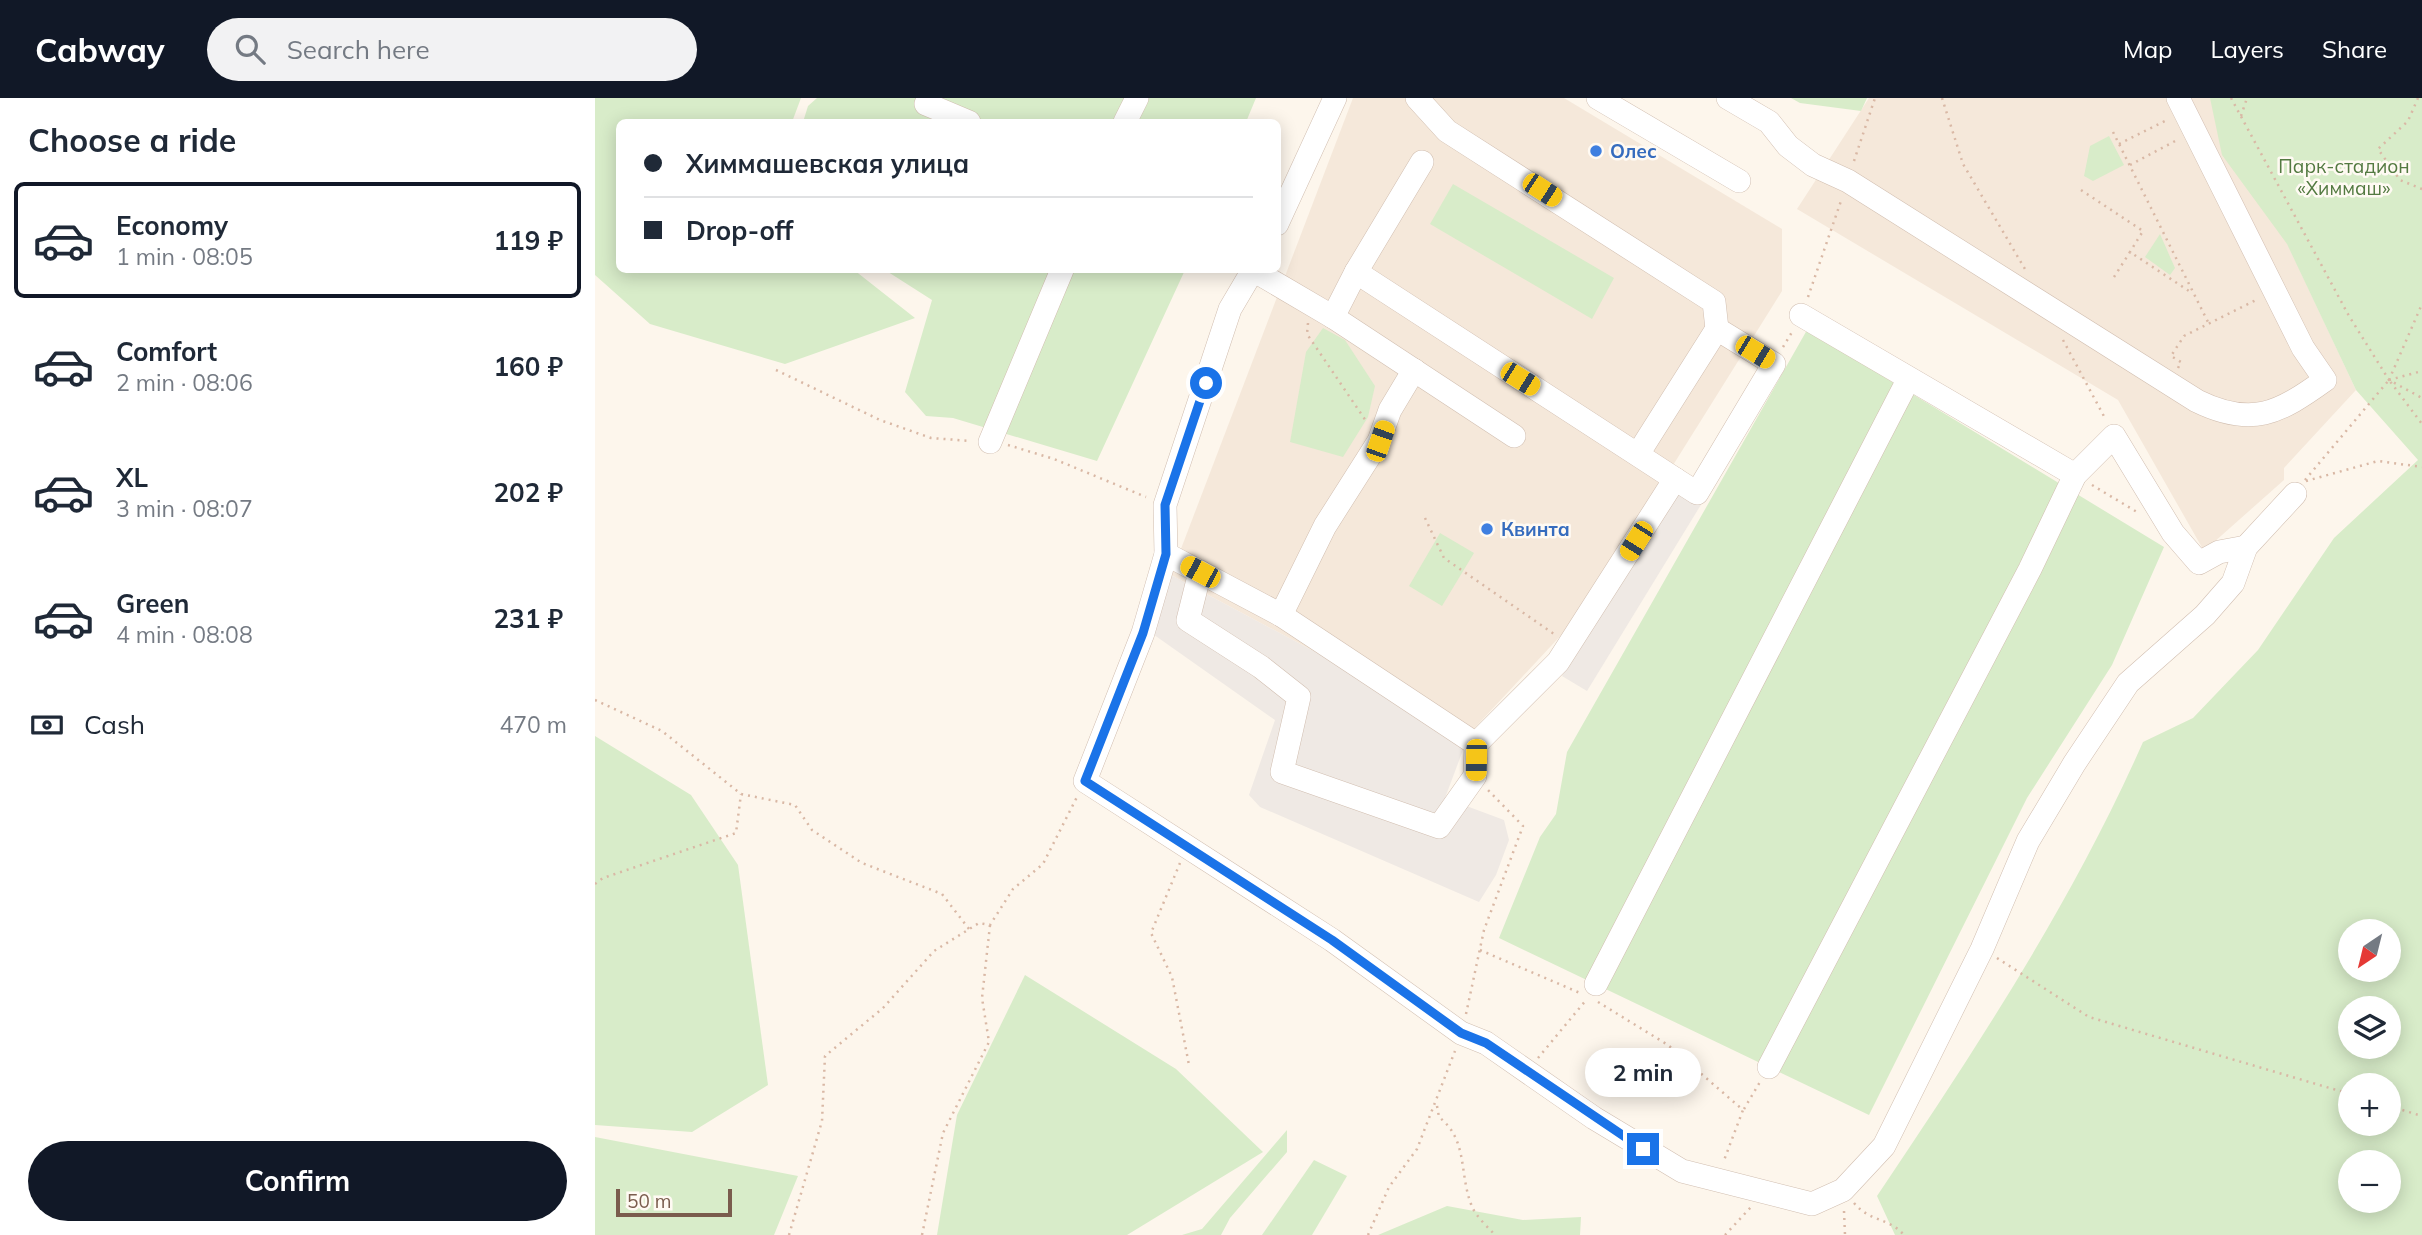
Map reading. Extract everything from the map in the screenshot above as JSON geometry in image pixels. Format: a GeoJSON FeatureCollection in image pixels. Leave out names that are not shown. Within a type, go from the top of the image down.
{"type":"FeatureCollection","features":[{"type":"Feature","properties":{"kind":"street"},"geometry":{"type":"LineString","coordinates":[[1126,119],[1137,98]]}},
{"type":"Feature","properties":{"kind":"street"},"geometry":{"type":"LineString","coordinates":[[1281,214],[1335,98]]}},
{"type":"Feature","properties":{"kind":"street"},"geometry":{"type":"LineString","coordinates":[[1417,98],[1447,131],[1714,302],[1717,329],[1637,454]]}},
{"type":"Feature","properties":{"kind":"street"},"geometry":{"type":"LineString","coordinates":[[1598,98],[1739,181]]}},
{"type":"Feature","properties":{"kind":"street"},"geometry":{"type":"LineString","coordinates":[[1728,98],[1769,122],[1787,146],[1813,166],[1848,181],[2169,383],[2215,410],[2237,416],[2262,415],[2294,402],[2325,380],[2303,348],[2185,113]]}},
{"type":"Feature","properties":{"kind":"street"},"geometry":{"type":"LineString","coordinates":[[926,104],[962,119]]}},
{"type":"Feature","properties":{"kind":"street"},"geometry":{"type":"LineString","coordinates":[[1333,317],[1356,272],[1422,162]]}},
{"type":"Feature","properties":{"kind":"street"},"geometry":{"type":"LineString","coordinates":[[1356,272],[1697,493],[1774,364],[1717,329]]}},
{"type":"Feature","properties":{"kind":"street"},"geometry":{"type":"LineString","coordinates":[[990,442],[1061,273]]}},
{"type":"Feature","properties":{"kind":"street"},"geometry":{"type":"LineString","coordinates":[[1251,273],[1230,309],[1165,505],[1166,554],[1143,633],[1085,781],[1332,940],[1461,1033],[1486,1043],[1643,1149],[1682,1171],[1812,1204],[1843,1190],[1884,1146],[1982,948],[2028,841],[2074,764],[2128,683],[2205,615],[2233,583],[2246,547],[2300,487]]}},
{"type":"Feature","properties":{"kind":"street"},"geometry":{"type":"LineString","coordinates":[[1258,273],[1333,317],[1514,436]]}},
{"type":"Feature","properties":{"kind":"street"},"geometry":{"type":"LineString","coordinates":[[1801,315],[1908,380],[2075,475]]}},
{"type":"Feature","properties":{"kind":"street"},"geometry":{"type":"LineString","coordinates":[[1281,615],[1325,526],[1380,441],[1390,410],[1415,370]]}},
{"type":"Feature","properties":{"kind":"street"},"geometry":{"type":"LineString","coordinates":[[1592,990],[1908,380]]}},
{"type":"Feature","properties":{"kind":"street"},"geometry":{"type":"LineString","coordinates":[[1769,1067],[2030,569],[2075,475],[2114,436],[2173,533],[2199,563],[2219,552],[2246,547]]}},
{"type":"Feature","properties":{"kind":"street"},"geometry":{"type":"LineString","coordinates":[[1200,572],[1188,620],[1261,667],[1299,697],[1282,772],[1439,827],[1475,776],[1476,744],[1558,662],[1675,479]]}},
{"type":"Feature","properties":{"kind":"street"},"geometry":{"type":"LineString","coordinates":[[1166,554],[1281,615],[1476,744]]}},
{"type":"Feature","properties":{"kind":"path"},"geometry":{"type":"LineString","coordinates":[[1774,364],[1801,315],[1875,98]]}},
{"type":"Feature","properties":{"kind":"path"},"geometry":{"type":"LineString","coordinates":[[2231,98],[2349,316],[2389,380],[2422,424]]}},
{"type":"Feature","properties":{"kind":"path"},"geometry":{"type":"LineString","coordinates":[[2241,116],[2247,98]]}},
{"type":"Feature","properties":{"kind":"path"},"geometry":{"type":"LineString","coordinates":[[2418,98],[2407,121],[2378,149],[2400,180],[2422,189]]}},
{"type":"Feature","properties":{"kind":"path"},"geometry":{"type":"LineString","coordinates":[[2119,144],[2185,113]]}},
{"type":"Feature","properties":{"kind":"path"},"geometry":{"type":"LineString","coordinates":[[2130,164],[2185,113]]}},
{"type":"Feature","properties":{"kind":"path"},"geometry":{"type":"LineString","coordinates":[[2113,132],[2209,324]]}},
{"type":"Feature","properties":{"kind":"path"},"geometry":{"type":"LineString","coordinates":[[2081,190],[2143,231],[2114,277]]}},
{"type":"Feature","properties":{"kind":"path"},"geometry":{"type":"LineString","coordinates":[[2130,252],[2195,295]]}},
{"type":"Feature","properties":{"kind":"path"},"geometry":{"type":"LineString","coordinates":[[2169,383],[2181,362],[2171,356],[2184,336],[2274,291]]}},
{"type":"Feature","properties":{"kind":"path"},"geometry":{"type":"LineString","coordinates":[[1311,304],[1307,334],[1380,441]]}},
{"type":"Feature","properties":{"kind":"path"},"geometry":{"type":"LineString","coordinates":[[2300,487],[2389,380],[2422,304]]}},
{"type":"Feature","properties":{"kind":"path"},"geometry":{"type":"LineString","coordinates":[[776,370],[880,420],[930,438],[990,442],[1054,459],[1165,505]]}},
{"type":"Feature","properties":{"kind":"path"},"geometry":{"type":"LineString","coordinates":[[2389,380],[2422,371]]}},
{"type":"Feature","properties":{"kind":"path"},"geometry":{"type":"LineString","coordinates":[[2389,380],[2422,398]]}},
{"type":"Feature","properties":{"kind":"path"},"geometry":{"type":"LineString","coordinates":[[2300,487],[2378,461],[2422,467]]}},
{"type":"Feature","properties":{"kind":"path"},"geometry":{"type":"LineString","coordinates":[[2075,475],[2140,514]]}},
{"type":"Feature","properties":{"kind":"path"},"geometry":{"type":"LineString","coordinates":[[1425,518],[1444,558],[1569,645]]}},
{"type":"Feature","properties":{"kind":"path"},"geometry":{"type":"LineString","coordinates":[[595,700],[662,731],[741,794],[795,805],[812,830],[862,863],[942,894],[969,929]]}},
{"type":"Feature","properties":{"kind":"path"},"geometry":{"type":"LineString","coordinates":[[1368,1235],[1388,1186],[1417,1149],[1436,1103],[1461,1033],[1484,930],[1523,826],[1475,776]]}},
{"type":"Feature","properties":{"kind":"path"},"geometry":{"type":"LineString","coordinates":[[922,1235],[943,1133],[989,1042],[982,998],[990,925],[1013,889],[1043,864],[1085,781]]}},
{"type":"Feature","properties":{"kind":"path"},"geometry":{"type":"LineString","coordinates":[[595,884],[603,878],[736,833],[741,794]]}},
{"type":"Feature","properties":{"kind":"path"},"geometry":{"type":"LineString","coordinates":[[1186,846],[1151,933],[1172,977],[1189,1065]]}},
{"type":"Feature","properties":{"kind":"path"},"geometry":{"type":"LineString","coordinates":[[789,1235],[822,1121],[825,1056],[883,1008],[935,951],[979,923],[990,925]]}},
{"type":"Feature","properties":{"kind":"path"},"geometry":{"type":"LineString","coordinates":[[1982,948],[2089,1017],[2338,1090]]}},
{"type":"Feature","properties":{"kind":"path"},"geometry":{"type":"LineString","coordinates":[[1480,950],[1592,990],[1668,1045],[1743,1110]]}},
{"type":"Feature","properties":{"kind":"path"},"geometry":{"type":"LineString","coordinates":[[1527,1072],[1592,990]]}},
{"type":"Feature","properties":{"kind":"path"},"geometry":{"type":"LineString","coordinates":[[1716,1181],[1743,1110],[1769,1067]]}},
{"type":"Feature","properties":{"kind":"path"},"geometry":{"type":"LineString","coordinates":[[1436,1103],[1439,1117],[1452,1127],[1461,1149],[1461,1165],[1471,1205],[1495,1235]]}},
{"type":"Feature","properties":{"kind":"path"},"geometry":{"type":"LineString","coordinates":[[2401,1110],[2422,1116]]}},
{"type":"Feature","properties":{"kind":"path"},"geometry":{"type":"LineString","coordinates":[[1843,1190],[1846,1235]]}},
{"type":"Feature","properties":{"kind":"path"},"geometry":{"type":"LineString","coordinates":[[1843,1190],[1865,1216],[1894,1224],[1904,1235]]}},
{"type":"Feature","properties":{"kind":"path"},"geometry":{"type":"LineString","coordinates":[[1725,1235],[1748,1211],[1761,1191]]}},
{"type":"Feature","properties":{"kind":"shaded area"},"geometry":{"type":"Polygon","coordinates":[[[1353,98],[1564,98],[1782,229],[1782,291],[1578,617],[1469,734],[1171,575],[1353,98]]]}},
{"type":"Feature","properties":{"kind":"shaded area"},"geometry":{"type":"Polygon","coordinates":[[[1869,98],[2211,98],[2256,177],[2356,390],[2284,468],[2284,480],[2204,551],[2118,400],[1797,209],[1869,98]]]}},
{"type":"Feature","properties":{"kind":"shaded area"},"geometry":{"type":"Polygon","coordinates":[[[1678,489],[1702,503],[1587,691],[1562,676],[1678,489]]]}},
{"type":"Feature","properties":{"kind":"shaded area"},"geometry":{"type":"Polygon","coordinates":[[[1171,575],[1469,734],[1445,798],[1504,820],[1509,840],[1496,875],[1479,902],[1260,807],[1249,795],[1275,720],[1150,632],[1171,575]]]}},
{"type":"Feature","properties":{"kind":"green space"},"geometry":{"type":"Polygon","coordinates":[[[595,98],[801,98],[793,119],[616,119],[616,273],[858,273],[915,318],[785,364],[650,324],[595,275],[595,98]]]}},
{"type":"Feature","properties":{"kind":"green space"},"geometry":{"type":"Polygon","coordinates":[[[817,98],[1256,98],[1247,119],[804,119],[808,106],[817,98]]]}},
{"type":"Feature","properties":{"kind":"green space"},"geometry":{"type":"Polygon","coordinates":[[[1791,98],[1867,98],[1861,111],[1800,103],[1791,98]]]}},
{"type":"Feature","properties":{"kind":"green space","name":"Парк-стадион «Химмаш»"},"geometry":{"type":"Polygon","coordinates":[[[2210,98],[2422,98],[2422,1235],[1895,1235],[1877,1196],[2020,975],[2085,860],[2143,742],[2193,718],[2258,650],[2334,538],[2418,460],[2356,390],[2287,244],[2222,155],[2210,98]]]}},
{"type":"Feature","properties":{"kind":"green space"},"geometry":{"type":"Polygon","coordinates":[[[2109,136],[2124,165],[2093,181],[2084,176],[2090,146],[2109,136]]]}},
{"type":"Feature","properties":{"kind":"green space"},"geometry":{"type":"Polygon","coordinates":[[[1453,184],[1614,278],[1592,319],[1430,224],[1453,184]]]}},
{"type":"Feature","properties":{"kind":"green space"},"geometry":{"type":"Polygon","coordinates":[[[2160,234],[2175,268],[2170,275],[2145,257],[2160,234]]]}},
{"type":"Feature","properties":{"kind":"green space"},"geometry":{"type":"Polygon","coordinates":[[[890,273],[1184,273],[1097,461],[953,418],[926,416],[905,392],[932,300],[890,273]]]}},
{"type":"Feature","properties":{"kind":"green space"},"geometry":{"type":"Polygon","coordinates":[[[1323,328],[1345,340],[1375,386],[1368,417],[1343,457],[1290,442],[1306,352],[1323,328]]]}},
{"type":"Feature","properties":{"kind":"green space"},"geometry":{"type":"Polygon","coordinates":[[[1807,330],[2164,547],[2112,665],[2027,798],[1869,1115],[1499,938],[1540,837],[1556,814],[1567,752],[1807,330]]]}},
{"type":"Feature","properties":{"kind":"green space"},"geometry":{"type":"Polygon","coordinates":[[[1440,533],[1474,553],[1442,606],[1409,586],[1440,533]]]}},
{"type":"Feature","properties":{"kind":"green space"},"geometry":{"type":"Polygon","coordinates":[[[595,736],[691,795],[738,865],[768,1085],[692,1132],[595,1125],[595,736]]]}},
{"type":"Feature","properties":{"kind":"green space"},"geometry":{"type":"Polygon","coordinates":[[[1025,975],[1176,1069],[1263,1152],[1127,1235],[937,1235],[957,1115],[1025,975]]]}},
{"type":"Feature","properties":{"kind":"green space"},"geometry":{"type":"Polygon","coordinates":[[[1287,1130],[1287,1152],[1230,1218],[1221,1235],[1182,1235],[1202,1229],[1287,1130]]]}},
{"type":"Feature","properties":{"kind":"green space"},"geometry":{"type":"Polygon","coordinates":[[[595,1137],[798,1176],[774,1235],[595,1235],[595,1137]]]}},
{"type":"Feature","properties":{"kind":"green space"},"geometry":{"type":"Polygon","coordinates":[[[1314,1160],[1347,1176],[1312,1235],[1262,1235],[1314,1160]]]}},
{"type":"Feature","properties":{"kind":"green space"},"geometry":{"type":"Polygon","coordinates":[[[1447,1206],[1523,1220],[1581,1217],[1580,1235],[1378,1235],[1447,1206]]]}},
{"type":"Feature","properties":{"kind":"place","name":"Олес"},"geometry":{"type":"Point","coordinates":[1596,151]}},
{"type":"Feature","properties":{"kind":"place","name":"Квинта"},"geometry":{"type":"Point","coordinates":[1487,529]}},
{"type":"Feature","properties":{"kind":"route"},"geometry":{"type":"LineString","coordinates":[[1206,383],[1165,505],[1166,554],[1143,633],[1085,781],[1332,940],[1461,1033],[1486,1043],[1643,1149]]}}]}
